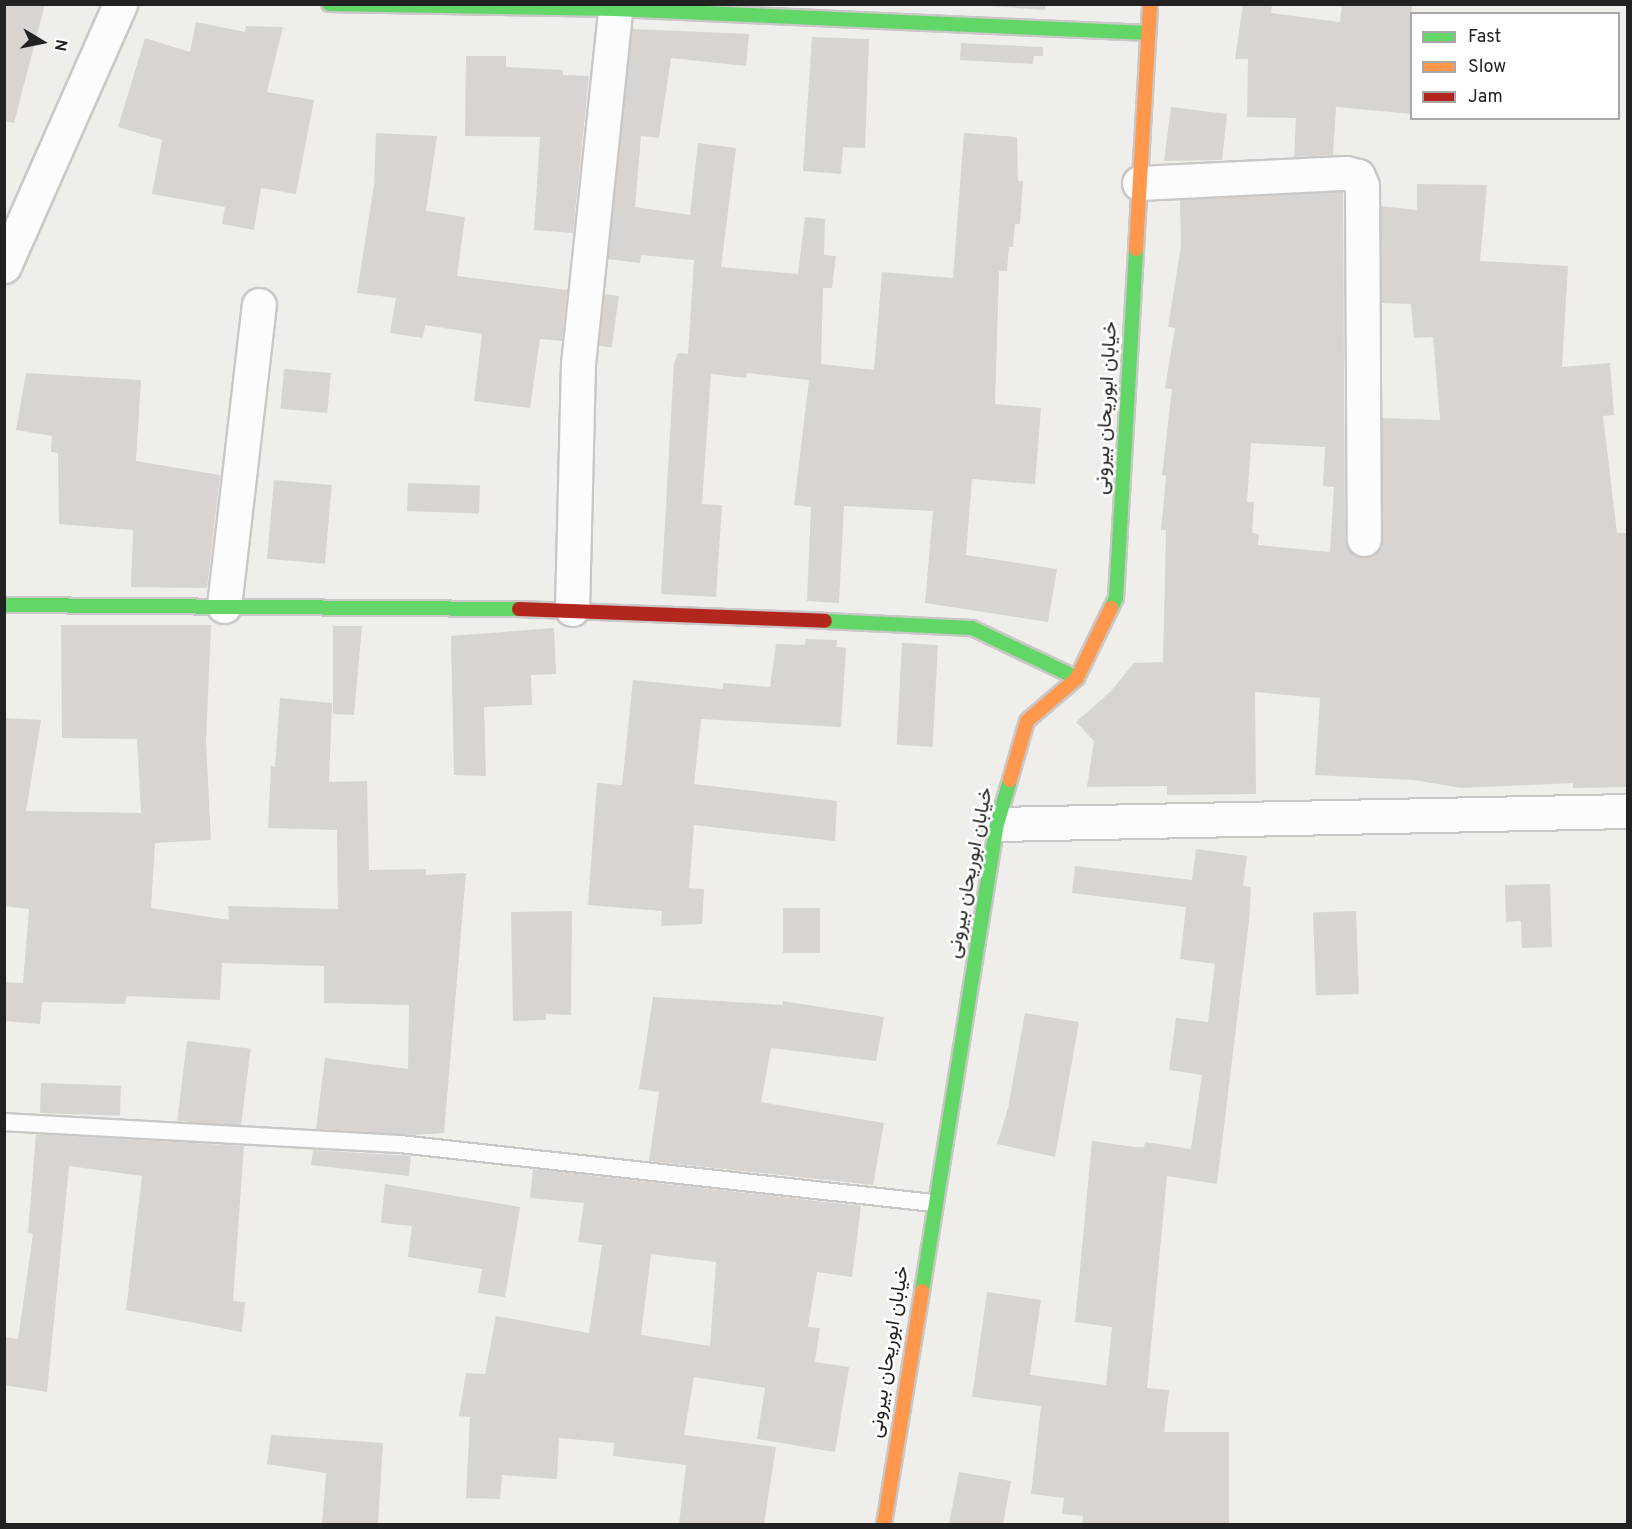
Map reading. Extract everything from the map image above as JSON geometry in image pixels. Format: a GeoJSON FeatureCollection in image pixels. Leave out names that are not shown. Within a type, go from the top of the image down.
{"type":"FeatureCollection","features":[{"type":"Feature","properties":{"kind":"street"},"geometry":{"type":"LineString","coordinates":[[4,266],[120,4]]}},
{"type":"Feature","properties":{"kind":"street"},"geometry":{"type":"LineString","coordinates":[[328,4],[615,9],[1148,33]]}},
{"type":"Feature","properties":{"kind":"street","name":"خیابان ابوریحان بیرونی"},"geometry":{"type":"LineString","coordinates":[[884,1524],[933,1203],[997,824],[1027,721],[1077,678],[1116,598],[1150,4]]}},
{"type":"Feature","properties":{"kind":"street"},"geometry":{"type":"LineString","coordinates":[[572,609],[578,364],[615,9]]}},
{"type":"Feature","properties":{"kind":"street"},"geometry":{"type":"LineString","coordinates":[[1139,183],[1346,173],[1358,176],[1362,186],[1364,540]]}},
{"type":"Feature","properties":{"kind":"street"},"geometry":{"type":"LineString","coordinates":[[224,606],[259,304]]}},
{"type":"Feature","properties":{"kind":"street"},"geometry":{"type":"LineString","coordinates":[[4,605],[572,609],[972,628],[1077,678]]}},
{"type":"Feature","properties":{"kind":"street"},"geometry":{"type":"LineString","coordinates":[[997,824],[1628,811]]}},
{"type":"Feature","properties":{"kind":"lane"},"geometry":{"type":"LineString","coordinates":[[4,1122],[400,1144],[933,1203]]}},
{"type":"Feature","properties":{"kind":"building"},"geometry":{"type":"Polygon","coordinates":[[[4,4],[45,4],[14,123],[4,121],[4,4]]]}},
{"type":"Feature","properties":{"kind":"building"},"geometry":{"type":"Polygon","coordinates":[[[962,4],[1045,4],[1045,10],[962,4]]]}},
{"type":"Feature","properties":{"kind":"building"},"geometry":{"type":"Polygon","coordinates":[[[1243,4],[1272,4],[1271,13],[1340,22],[1342,4],[1412,4],[1412,12],[1410,12],[1410,114],[1336,107],[1333,155],[1294,157],[1296,118],[1247,117],[1248,59],[1235,59],[1243,4]]]}},
{"type":"Feature","properties":{"kind":"building"},"geometry":{"type":"Polygon","coordinates":[[[196,22],[245,32],[246,26],[283,27],[267,92],[314,100],[296,194],[261,188],[254,230],[222,224],[225,207],[152,194],[162,140],[118,127],[145,38],[190,52],[196,22]]]}},
{"type":"Feature","properties":{"kind":"building"},"geometry":{"type":"Polygon","coordinates":[[[632,29],[749,34],[746,66],[671,58],[659,138],[641,136],[635,207],[690,215],[698,143],[736,148],[721,267],[798,274],[805,217],[825,219],[824,255],[836,256],[832,288],[823,288],[821,364],[874,370],[882,272],[953,278],[964,133],[1017,137],[1018,181],[1023,181],[1020,224],[1015,224],[1013,247],[1009,247],[1007,271],[999,271],[995,404],[1041,408],[1035,484],[972,479],[966,555],[1057,569],[1048,622],[925,603],[933,511],[844,506],[839,603],[807,601],[811,507],[794,505],[809,380],[747,373],[746,378],[711,374],[702,504],[722,505],[716,597],[661,594],[674,363],[678,353],[688,354],[694,260],[641,255],[640,263],[608,259],[632,29]]]}},
{"type":"Feature","properties":{"kind":"building"},"geometry":{"type":"Polygon","coordinates":[[[812,37],[869,39],[865,148],[843,147],[841,174],[803,171],[812,37]]]}},
{"type":"Feature","properties":{"kind":"building"},"geometry":{"type":"Polygon","coordinates":[[[961,43],[1043,47],[1043,56],[1034,56],[1033,64],[960,60],[961,43]]]}},
{"type":"Feature","properties":{"kind":"building"},"geometry":{"type":"Polygon","coordinates":[[[466,56],[506,56],[506,67],[563,70],[563,75],[589,76],[573,233],[534,230],[540,137],[465,136],[466,56]]]}},
{"type":"Feature","properties":{"kind":"building"},"geometry":{"type":"Polygon","coordinates":[[[1171,107],[1227,114],[1222,160],[1164,161],[1171,107]]]}},
{"type":"Feature","properties":{"kind":"building"},"geometry":{"type":"Polygon","coordinates":[[[376,133],[437,136],[426,211],[465,217],[457,276],[567,290],[562,341],[540,339],[530,408],[474,401],[482,334],[425,325],[423,338],[390,333],[396,298],[357,293],[374,185],[376,133]]]}},
{"type":"Feature","properties":{"kind":"building"},"geometry":{"type":"Polygon","coordinates":[[[1417,184],[1487,185],[1480,261],[1568,266],[1562,367],[1610,363],[1614,415],[1603,416],[1617,533],[1628,533],[1628,787],[1573,788],[1573,783],[1461,788],[1414,780],[1315,775],[1320,698],[1255,692],[1256,794],[1167,795],[1167,786],[1087,787],[1094,741],[1076,722],[1110,692],[1134,663],[1163,662],[1166,530],[1161,530],[1166,476],[1162,475],[1172,389],[1165,388],[1175,328],[1168,327],[1181,246],[1180,200],[1343,192],[1345,539],[1354,555],[1365,558],[1380,549],[1383,539],[1382,418],[1440,420],[1433,337],[1414,338],[1411,304],[1381,303],[1381,206],[1417,210],[1417,184]],[[1251,443],[1247,502],[1254,502],[1252,533],[1259,534],[1258,545],[1330,552],[1334,487],[1323,486],[1325,447],[1251,443]]]}},
{"type":"Feature","properties":{"kind":"building"},"geometry":{"type":"Polygon","coordinates":[[[604,294],[619,296],[612,348],[597,345],[604,294]]]}},
{"type":"Feature","properties":{"kind":"building"},"geometry":{"type":"Polygon","coordinates":[[[284,369],[331,373],[327,413],[281,409],[284,369]]]}},
{"type":"Feature","properties":{"kind":"building"},"geometry":{"type":"Polygon","coordinates":[[[26,373],[141,380],[136,461],[220,475],[207,588],[131,587],[133,530],[59,524],[58,453],[51,452],[52,436],[16,430],[26,373]]]}},
{"type":"Feature","properties":{"kind":"building"},"geometry":{"type":"Polygon","coordinates":[[[274,480],[332,485],[325,564],[267,559],[274,480]]]}},
{"type":"Feature","properties":{"kind":"building"},"geometry":{"type":"Polygon","coordinates":[[[408,483],[480,486],[479,513],[407,511],[408,483]]]}},
{"type":"Feature","properties":{"kind":"building"},"geometry":{"type":"Polygon","coordinates":[[[61,625],[211,625],[206,742],[211,840],[155,843],[151,908],[229,920],[228,906],[338,909],[337,830],[268,828],[271,766],[275,767],[280,698],[332,703],[329,782],[367,781],[369,870],[426,869],[426,875],[466,873],[444,1133],[413,1135],[316,1129],[325,1058],[408,1069],[409,1005],[324,1003],[324,966],[222,963],[220,1000],[127,996],[125,1004],[42,1002],[40,1024],[4,1021],[4,982],[23,983],[29,909],[4,906],[4,718],[41,720],[26,811],[141,813],[137,739],[62,738],[61,625]]]}},
{"type":"Feature","properties":{"kind":"building"},"geometry":{"type":"Polygon","coordinates":[[[333,626],[362,626],[354,715],[333,714],[333,626]]]}},
{"type":"Feature","properties":{"kind":"building"},"geometry":{"type":"Polygon","coordinates":[[[554,628],[556,674],[531,675],[532,705],[484,707],[486,776],[454,775],[451,636],[554,628]]]}},
{"type":"Feature","properties":{"kind":"building"},"geometry":{"type":"Polygon","coordinates":[[[806,639],[837,640],[836,647],[846,648],[841,727],[701,719],[694,784],[837,801],[835,841],[694,825],[689,888],[704,889],[702,924],[661,926],[662,911],[588,905],[597,783],[622,785],[633,680],[723,689],[723,683],[770,687],[776,644],[805,645],[806,639]]]}},
{"type":"Feature","properties":{"kind":"building"},"geometry":{"type":"Polygon","coordinates":[[[902,643],[938,645],[933,747],[897,745],[902,643]]]}},
{"type":"Feature","properties":{"kind":"building"},"geometry":{"type":"Polygon","coordinates":[[[1196,849],[1247,856],[1243,886],[1251,887],[1249,921],[1217,1184],[1167,1176],[1147,1388],[1169,1390],[1164,1432],[1229,1432],[1229,1524],[1082,1524],[1083,1516],[1062,1514],[1064,1498],[1031,1494],[1041,1406],[972,1397],[987,1292],[1041,1300],[1030,1375],[1106,1385],[1112,1327],[1075,1322],[1092,1141],[1135,1147],[1144,1147],[1145,1142],[1191,1149],[1202,1075],[1169,1070],[1176,1018],[1208,1022],[1215,964],[1180,959],[1186,907],[1072,893],[1075,866],[1192,880],[1196,849]]]}},
{"type":"Feature","properties":{"kind":"building"},"geometry":{"type":"Polygon","coordinates":[[[1550,884],[1552,947],[1522,948],[1521,921],[1506,922],[1505,885],[1550,884]]]}},
{"type":"Feature","properties":{"kind":"building"},"geometry":{"type":"Polygon","coordinates":[[[783,908],[820,908],[820,953],[783,953],[783,908]]]}},
{"type":"Feature","properties":{"kind":"building"},"geometry":{"type":"Polygon","coordinates":[[[572,911],[571,1015],[546,1014],[546,1020],[513,1021],[511,912],[572,911]]]}},
{"type":"Feature","properties":{"kind":"building"},"geometry":{"type":"Polygon","coordinates":[[[1356,911],[1359,994],[1316,995],[1313,913],[1356,911]]]}},
{"type":"Feature","properties":{"kind":"building"},"geometry":{"type":"Polygon","coordinates":[[[653,997],[783,1005],[783,1001],[884,1017],[876,1061],[771,1048],[761,1102],[884,1123],[873,1185],[649,1161],[659,1092],[639,1089],[653,997]]]}},
{"type":"Feature","properties":{"kind":"building"},"geometry":{"type":"Polygon","coordinates":[[[1025,1013],[1079,1022],[1055,1157],[997,1144],[1008,1108],[1025,1013]]]}},
{"type":"Feature","properties":{"kind":"building"},"geometry":{"type":"Polygon","coordinates":[[[187,1041],[251,1049],[241,1128],[177,1120],[187,1041]]]}},
{"type":"Feature","properties":{"kind":"building"},"geometry":{"type":"Polygon","coordinates":[[[41,1083],[121,1086],[120,1116],[40,1113],[41,1083]]]}},
{"type":"Feature","properties":{"kind":"building"},"geometry":{"type":"Polygon","coordinates":[[[36,1134],[244,1146],[233,1301],[245,1302],[242,1332],[126,1310],[142,1176],[69,1166],[47,1392],[4,1385],[4,1337],[18,1339],[33,1234],[28,1233],[36,1134]]]}},
{"type":"Feature","properties":{"kind":"building"},"geometry":{"type":"Polygon","coordinates":[[[313,1150],[411,1156],[409,1176],[311,1165],[313,1150]]]}},
{"type":"Feature","properties":{"kind":"building"},"geometry":{"type":"Polygon","coordinates":[[[533,1169],[861,1206],[852,1277],[817,1272],[808,1327],[820,1328],[815,1362],[849,1367],[835,1452],[757,1439],[765,1388],[694,1377],[684,1435],[776,1447],[764,1524],[679,1524],[686,1465],[613,1456],[614,1443],[559,1438],[557,1479],[502,1475],[500,1499],[466,1498],[470,1417],[459,1416],[466,1373],[485,1374],[496,1316],[589,1333],[602,1245],[578,1242],[584,1203],[530,1198],[533,1169]],[[651,1254],[641,1335],[710,1346],[716,1262],[651,1254]]]}},
{"type":"Feature","properties":{"kind":"building"},"geometry":{"type":"Polygon","coordinates":[[[385,1184],[520,1207],[505,1297],[478,1293],[482,1269],[408,1257],[412,1226],[381,1223],[385,1184]]]}},
{"type":"Feature","properties":{"kind":"building"},"geometry":{"type":"Polygon","coordinates":[[[271,1435],[383,1443],[378,1524],[322,1524],[326,1473],[267,1464],[271,1435]]]}},
{"type":"Feature","properties":{"kind":"building"},"geometry":{"type":"Polygon","coordinates":[[[959,1472],[1011,1481],[1003,1524],[949,1524],[959,1472]]]}},
{"type":"Feature","properties":{"kind":"traffic: fast"},"geometry":{"type":"LineString","coordinates":[[329,4],[615,9],[1148,33]]}},
{"type":"Feature","properties":{"kind":"traffic: fast"},"geometry":{"type":"LineString","coordinates":[[1111,608],[1116,598],[1136,249]]}},
{"type":"Feature","properties":{"kind":"traffic: fast"},"geometry":{"type":"LineString","coordinates":[[4,605],[519,609]]}},
{"type":"Feature","properties":{"kind":"traffic: fast"},"geometry":{"type":"LineString","coordinates":[[825,621],[972,628],[1077,678]]}},
{"type":"Feature","properties":{"kind":"traffic: fast"},"geometry":{"type":"LineString","coordinates":[[922,1291],[997,824],[1010,780]]}},
{"type":"Feature","properties":{"kind":"traffic: slow"},"geometry":{"type":"LineString","coordinates":[[1136,249],[1150,4]]}},
{"type":"Feature","properties":{"kind":"traffic: slow"},"geometry":{"type":"LineString","coordinates":[[1010,780],[1027,721],[1077,678],[1111,608]]}},
{"type":"Feature","properties":{"kind":"traffic: slow"},"geometry":{"type":"LineString","coordinates":[[884,1524],[922,1291]]}},
{"type":"Feature","properties":{"kind":"traffic: jam"},"geometry":{"type":"LineString","coordinates":[[519,609],[825,621]]}}]}
